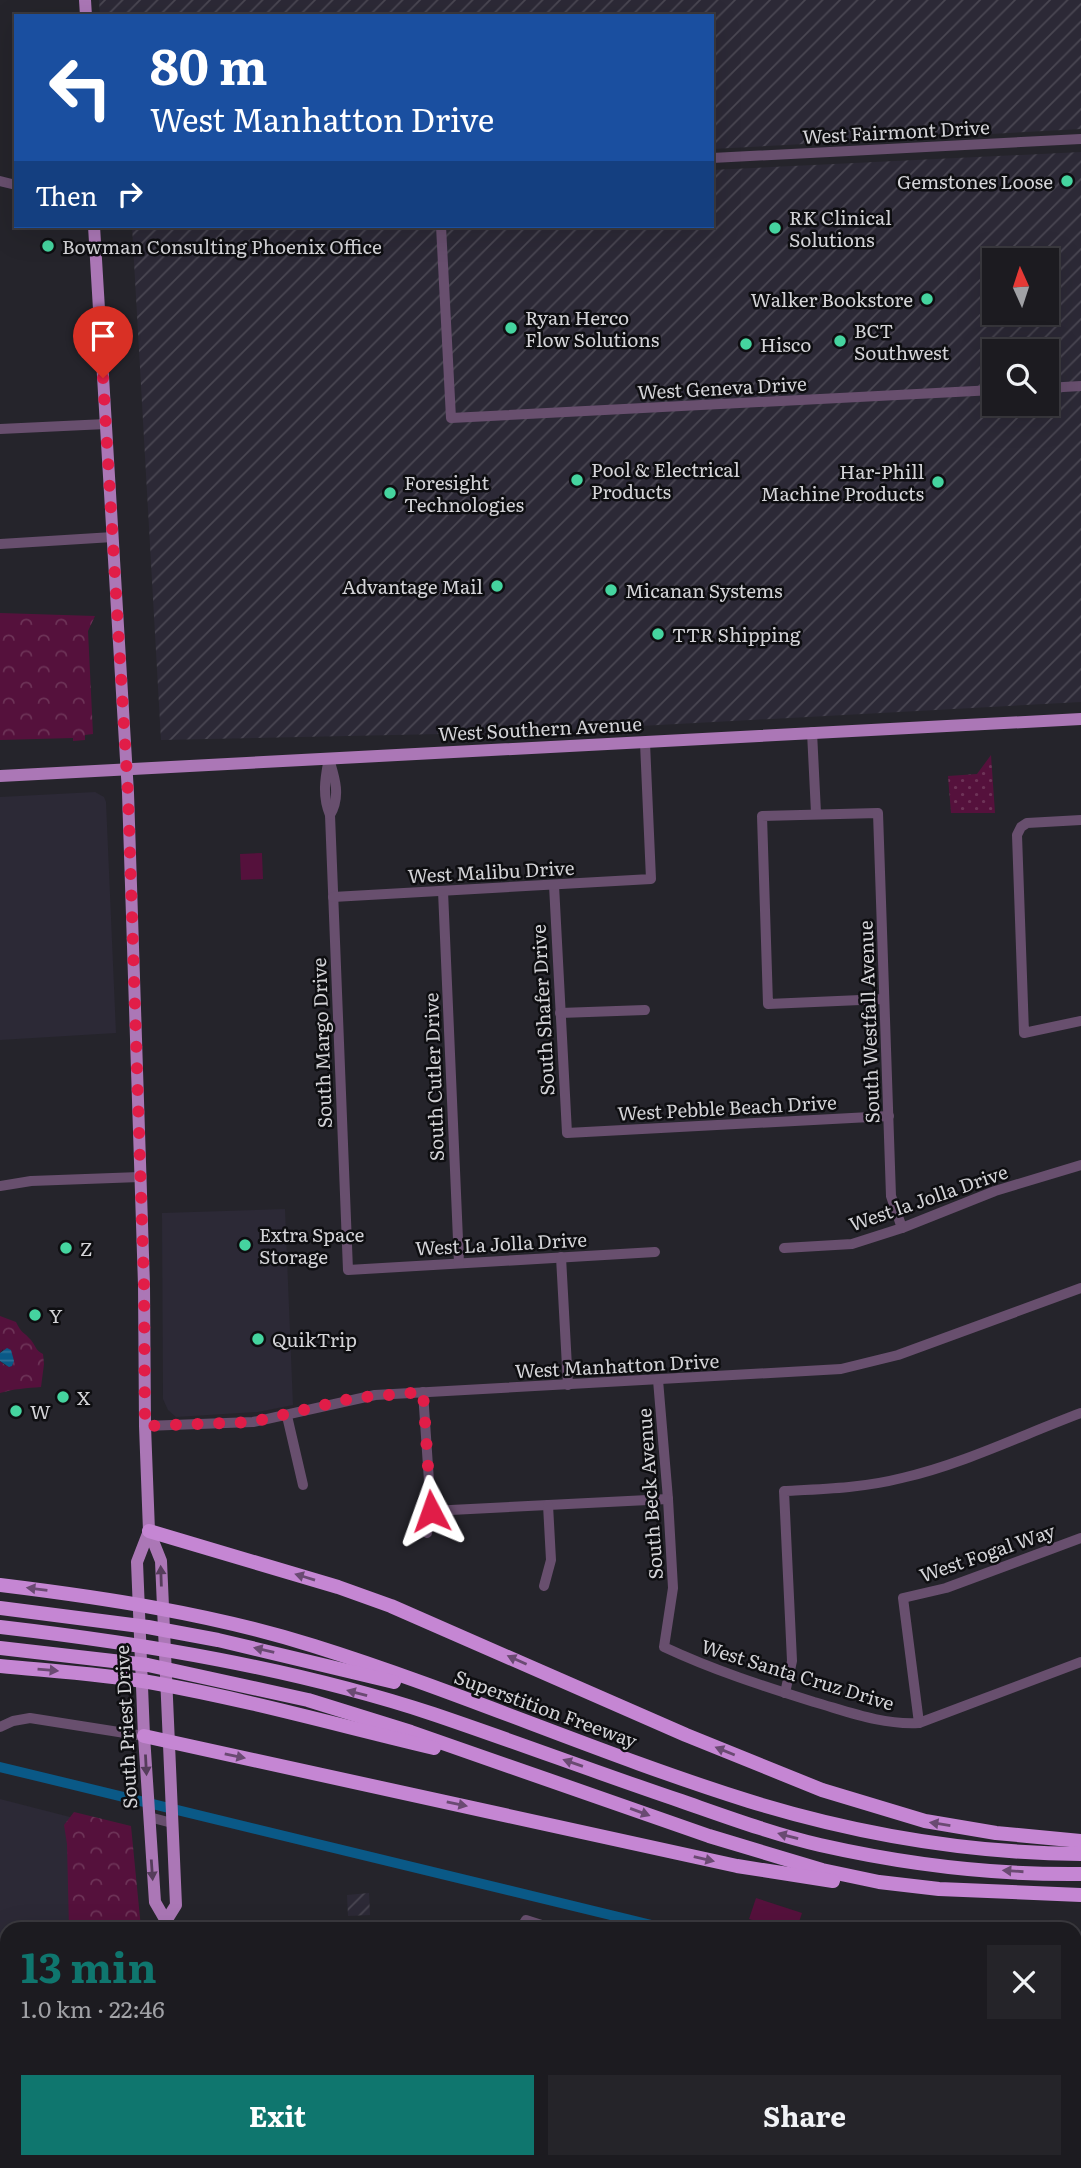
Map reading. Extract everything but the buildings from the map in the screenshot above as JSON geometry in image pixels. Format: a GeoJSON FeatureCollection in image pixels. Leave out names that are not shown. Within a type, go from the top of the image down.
{"type":"FeatureCollection","features":[{"type":"Feature","properties":{"kind":"highway"},"geometry":{"type":"LineString","coordinates":[[149,1531],[338,1587],[391,1606],[686,1735],[822,1790],[925,1821],[996,1833],[1081,1841]]}},
{"type":"Feature","properties":{"kind":"highway","name":"Superstition Freeway"},"geometry":{"type":"LineString","coordinates":[[0,1585],[145,1605],[323,1649],[418,1681],[692,1782],[832,1823],[910,1839],[970,1847],[1081,1854]]}},
{"type":"Feature","properties":{"kind":"highway"},"geometry":{"type":"LineString","coordinates":[[0,1608],[148,1627],[218,1640],[380,1678],[519,1719]]}},
{"type":"Feature","properties":{"kind":"highway"},"geometry":{"type":"LineString","coordinates":[[0,1627],[150,1646],[311,1681],[431,1714],[712,1812],[819,1845],[936,1865],[1081,1874]]}},
{"type":"Feature","properties":{"kind":"highway"},"geometry":{"type":"LineString","coordinates":[[0,1642],[91,1658]]}},
{"type":"Feature","properties":{"kind":"highway"},"geometry":{"type":"LineString","coordinates":[[0,1648],[148,1665],[361,1715],[766,1854],[822,1870],[939,1889]]}},
{"type":"Feature","properties":{"kind":"highway"},"geometry":{"type":"LineString","coordinates":[[0,1666],[95,1675],[208,1693],[506,1765]]}},
{"type":"Feature","properties":{"kind":"highway"},"geometry":{"type":"LineString","coordinates":[[144,1736],[737,1866],[833,1881],[1081,1895]]}},
{"type":"Feature","properties":{"kind":"main road","name":"South Priest Drive"},"geometry":{"type":"LineString","coordinates":[[94,228],[127,769],[144,1285],[149,1531],[161,1561],[176,1905],[168,1922]]}},
{"type":"Feature","properties":{"kind":"main road","name":"West Southern Avenue"},"geometry":{"type":"LineString","coordinates":[[0,776],[1081,719]]}},
{"type":"Feature","properties":{"kind":"main road","name":"South Priest Drive"},"geometry":{"type":"LineString","coordinates":[[149,1531],[136,1562],[155,1902],[165,1922]]}},
{"type":"Feature","properties":{"kind":"street","name":"West Fairmont Drive"},"geometry":{"type":"LineString","coordinates":[[714,158],[1081,139]]}},
{"type":"Feature","properties":{"kind":"street","name":"West Geneva Drive"},"geometry":{"type":"LineString","coordinates":[[441,228],[451,418],[982,391]]}},
{"type":"Feature","properties":{"kind":"street"},"geometry":{"type":"LineString","coordinates":[[1059,387],[1081,386]]}},
{"type":"Feature","properties":{"kind":"street"},"geometry":{"type":"LineString","coordinates":[[0,429],[106,424]]}},
{"type":"Feature","properties":{"kind":"street"},"geometry":{"type":"LineString","coordinates":[[0,544],[113,537]]}},
{"type":"Feature","properties":{"kind":"street"},"geometry":{"type":"LineString","coordinates":[[812,733],[816,813],[762,816],[768,1004],[884,999]]}},
{"type":"Feature","properties":{"kind":"street","name":"West Malibu Drive"},"geometry":{"type":"LineString","coordinates":[[333,897],[651,879],[645,743]]}},
{"type":"Feature","properties":{"kind":"street","name":"South Margo Drive"},"geometry":{"type":"LineString","coordinates":[[329,758],[324,780],[325,803],[330,815],[348,1270]]}},
{"type":"Feature","properties":{"kind":"street","name":"South Westfall Avenue"},"geometry":{"type":"LineString","coordinates":[[816,813],[878,813],[891,1196],[902,1228]]}},
{"type":"Feature","properties":{"kind":"street"},"geometry":{"type":"LineString","coordinates":[[1081,820],[1027,823],[1017,835],[1024,1032],[1081,1021]]}},
{"type":"Feature","properties":{"kind":"street","name":"South Shafer Drive"},"geometry":{"type":"LineString","coordinates":[[554,885],[566,1133]]}},
{"type":"Feature","properties":{"kind":"street","name":"South Cutler Drive"},"geometry":{"type":"LineString","coordinates":[[443,891],[459,1263]]}},
{"type":"Feature","properties":{"kind":"street"},"geometry":{"type":"LineString","coordinates":[[560,1013],[645,1010]]}},
{"type":"Feature","properties":{"kind":"street","name":"West Pebble Beach Drive"},"geometry":{"type":"LineString","coordinates":[[566,1133],[889,1116]]}},
{"type":"Feature","properties":{"kind":"street","name":"West la Jolla Drive"},"geometry":{"type":"LineString","coordinates":[[784,1248],[852,1244],[902,1228],[995,1191],[1081,1165]]}},
{"type":"Feature","properties":{"kind":"street"},"geometry":{"type":"LineString","coordinates":[[0,1186],[31,1181],[140,1177]]}},
{"type":"Feature","properties":{"kind":"street","name":"West La Jolla Drive"},"geometry":{"type":"LineString","coordinates":[[348,1270],[655,1252]]}},
{"type":"Feature","properties":{"kind":"street"},"geometry":{"type":"LineString","coordinates":[[561,1257],[568,1385]]}},
{"type":"Feature","properties":{"kind":"street","name":"West Manhatton Drive"},"geometry":{"type":"LineString","coordinates":[[145,1426],[253,1422],[354,1398],[423,1392],[821,1372],[866,1365],[898,1355],[1081,1288]]}},
{"type":"Feature","properties":{"kind":"street","name":"South Beck Avenue"},"geometry":{"type":"LineString","coordinates":[[658,1380],[673,1588],[664,1647]]}},
{"type":"Feature","properties":{"kind":"street"},"geometry":{"type":"LineString","coordinates":[[423,1392],[431,1511],[427,1533]]}},
{"type":"Feature","properties":{"kind":"street"},"geometry":{"type":"LineString","coordinates":[[785,1693],[792,1661],[784,1491],[852,1488],[904,1478],[962,1459],[1081,1413]]}},
{"type":"Feature","properties":{"kind":"street"},"geometry":{"type":"LineString","coordinates":[[286,1416],[303,1485]]}},
{"type":"Feature","properties":{"kind":"street"},"geometry":{"type":"LineString","coordinates":[[431,1511],[668,1499]]}},
{"type":"Feature","properties":{"kind":"street"},"geometry":{"type":"LineString","coordinates":[[544,1586],[551,1560],[548,1505]]}},
{"type":"Feature","properties":{"kind":"street","name":"West Fogal Way"},"geometry":{"type":"LineString","coordinates":[[919,1723],[903,1598],[946,1588],[1081,1538]]}},
{"type":"Feature","properties":{"kind":"street","name":"West Santa Cruz Drive"},"geometry":{"type":"LineString","coordinates":[[664,1647],[710,1668],[785,1693],[895,1724],[919,1723],[1080,1666]]}},
{"type":"Feature","properties":{"kind":"street"},"geometry":{"type":"LineString","coordinates":[[0,1727],[30,1718],[144,1736]]}},
{"type":"Feature","properties":{"kind":"street"},"geometry":{"type":"LineString","coordinates":[[149,1815],[172,1821]]}},
{"type":"Feature","properties":{"kind":"shaded area"},"geometry":{"type":"Polygon","coordinates":[[[99,0],[1081,0],[1081,129],[714,149],[714,14],[100,14],[99,0]]]}},
{"type":"Feature","properties":{"kind":"shaded area"},"geometry":{"type":"Polygon","coordinates":[[[1081,152],[1081,702],[531,732],[161,740],[132,228],[714,228],[714,170],[1081,152]]]}},
{"type":"Feature","properties":{"kind":"shaded area"},"geometry":{"type":"Polygon","coordinates":[[[95,792],[104,797],[106,802],[116,1033],[0,1040],[0,797],[95,792]]]}},
{"type":"Feature","properties":{"kind":"shaded area"},"geometry":{"type":"Polygon","coordinates":[[[285,1209],[293,1405],[258,1412],[176,1417],[168,1410],[163,1399],[162,1213],[285,1209]]]}},
{"type":"Feature","properties":{"kind":"shaded area"},"geometry":{"type":"Polygon","coordinates":[[[0,1799],[70,1817],[129,1922],[0,1922],[0,1799]]]}},
{"type":"Feature","properties":{"kind":"shaded area"},"geometry":{"type":"Polygon","coordinates":[[[369,1893],[370,1915],[348,1916],[347,1895],[369,1893]]]}},
{"type":"Feature","properties":{"kind":"green space"},"geometry":{"type":"Polygon","coordinates":[[[0,613],[95,616],[88,631],[93,734],[85,735],[85,740],[0,740],[0,613]]]}},
{"type":"Feature","properties":{"kind":"green space"},"geometry":{"type":"Polygon","coordinates":[[[991,755],[995,813],[951,813],[948,776],[977,774],[991,755]]]}},
{"type":"Feature","properties":{"kind":"green space"},"geometry":{"type":"Polygon","coordinates":[[[262,853],[263,879],[241,880],[240,854],[262,853]]]}},
{"type":"Feature","properties":{"kind":"green space"},"geometry":{"type":"Polygon","coordinates":[[[0,1316],[16,1322],[43,1354],[41,1387],[0,1393],[0,1361],[6,1366],[3,1349],[0,1353],[0,1316]]]}},
{"type":"Feature","properties":{"kind":"green space"},"geometry":{"type":"Polygon","coordinates":[[[74,1812],[131,1826],[140,1922],[69,1922],[64,1825],[74,1812]]]}},
{"type":"Feature","properties":{"kind":"green space"},"geometry":{"type":"Polygon","coordinates":[[[756,1898],[802,1913],[799,1922],[759,1922],[749,1919],[756,1898]]]}},
{"type":"Feature","properties":{"kind":"water"},"geometry":{"type":"Polygon","coordinates":[[[7,1348],[11,1350],[14,1361],[9,1367],[0,1361],[0,1353],[7,1348]]]}},
{"type":"Feature","properties":{"kind":"waterway"},"geometry":{"type":"LineString","coordinates":[[0,1767],[639,1922]]}},
{"type":"Feature","properties":{"kind":"place","name":"Gemstones Loose"},"geometry":{"type":"Point","coordinates":[1067,181]}},
{"type":"Feature","properties":{"kind":"place","name":"RK Clinical Solutions"},"geometry":{"type":"Point","coordinates":[775,228]}},
{"type":"Feature","properties":{"kind":"place","name":"Bowman Consulting Phoenix Office"},"geometry":{"type":"Point","coordinates":[48,246]}},
{"type":"Feature","properties":{"kind":"place","name":"Walker Bookstore"},"geometry":{"type":"Point","coordinates":[927,299]}},
{"type":"Feature","properties":{"kind":"place","name":"Ryan Herco Flow Solutions"},"geometry":{"type":"Point","coordinates":[511,328]}},
{"type":"Feature","properties":{"kind":"place","name":"BCT Southwest"},"geometry":{"type":"Point","coordinates":[840,341]}},
{"type":"Feature","properties":{"kind":"place","name":"Hisco"},"geometry":{"type":"Point","coordinates":[746,344]}},
{"type":"Feature","properties":{"kind":"place","name":"Pool & Electrical Products"},"geometry":{"type":"Point","coordinates":[577,480]}},
{"type":"Feature","properties":{"kind":"place","name":"Har-Phill Machine Products"},"geometry":{"type":"Point","coordinates":[938,482]}},
{"type":"Feature","properties":{"kind":"place","name":"Foresight Technologies"},"geometry":{"type":"Point","coordinates":[390,493]}},
{"type":"Feature","properties":{"kind":"place","name":"Advantage Mail"},"geometry":{"type":"Point","coordinates":[497,586]}},
{"type":"Feature","properties":{"kind":"place","name":"Micanan Systems"},"geometry":{"type":"Point","coordinates":[611,590]}},
{"type":"Feature","properties":{"kind":"place","name":"TTR Shipping"},"geometry":{"type":"Point","coordinates":[658,634]}},
{"type":"Feature","properties":{"kind":"place","name":"Extra Space Storage"},"geometry":{"type":"Point","coordinates":[245,1245]}},
{"type":"Feature","properties":{"kind":"place","name":"Z"},"geometry":{"type":"Point","coordinates":[66,1248]}},
{"type":"Feature","properties":{"kind":"place","name":"Y"},"geometry":{"type":"Point","coordinates":[35,1315]}},
{"type":"Feature","properties":{"kind":"place","name":"QuikTrip"},"geometry":{"type":"Point","coordinates":[258,1339]}},
{"type":"Feature","properties":{"kind":"place","name":"X"},"geometry":{"type":"Point","coordinates":[63,1397]}},
{"type":"Feature","properties":{"kind":"place","name":"W"},"geometry":{"type":"Point","coordinates":[16,1411]}},
{"type":"Feature","properties":{"kind":"route"},"geometry":{"type":"LineString","coordinates":[[103,378],[128,793],[144,1285],[145,1426],[253,1422],[354,1398],[423,1392],[431,1511]]}}]}
